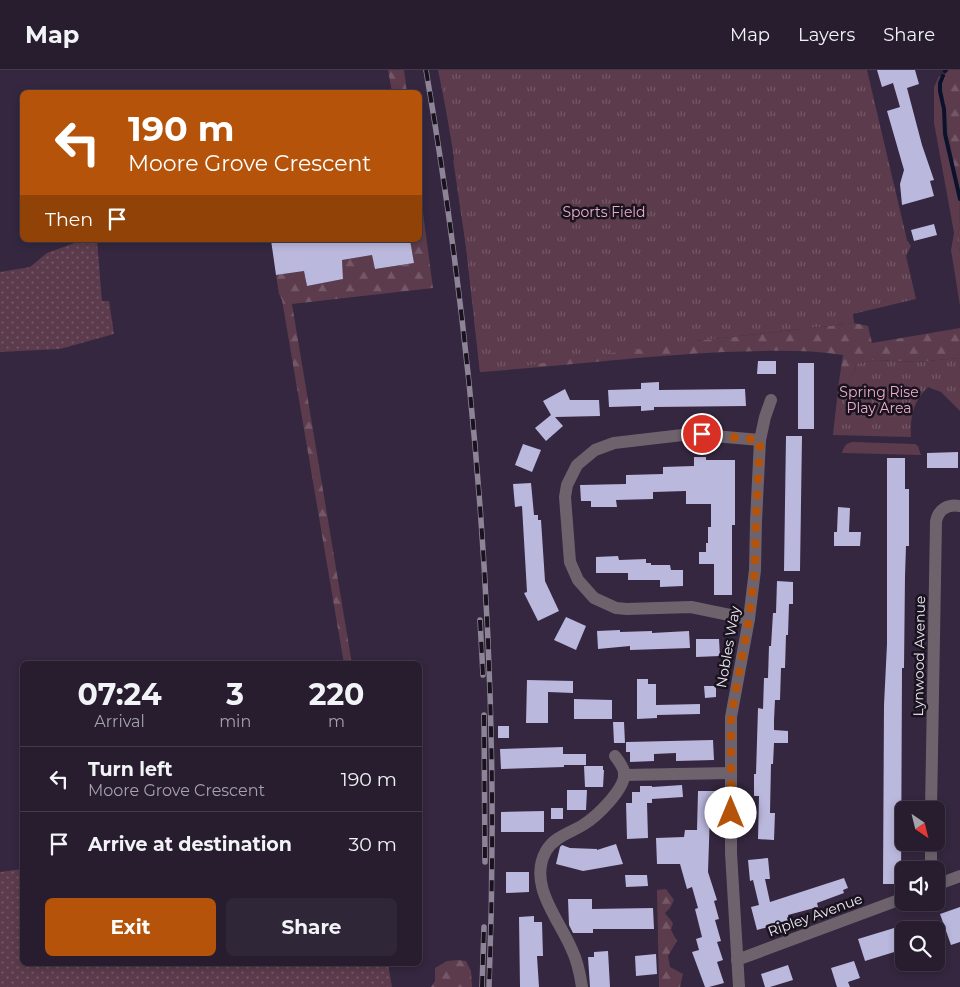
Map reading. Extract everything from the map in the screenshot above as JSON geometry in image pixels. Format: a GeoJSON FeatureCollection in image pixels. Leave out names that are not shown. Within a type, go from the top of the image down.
{"type":"FeatureCollection","features":[{"type":"Feature","properties":{"kind":"street","name":"Nobles Way"},"geometry":{"type":"LineString","coordinates":[[739,987],[731,853],[731,717],[749,619],[755,570],[760,440],[771,400]]}},
{"type":"Feature","properties":{"kind":"street"},"geometry":{"type":"LineString","coordinates":[[749,619],[691,607],[627,610],[616,608],[594,598],[578,580],[570,562],[565,497],[577,465],[595,450],[614,443],[668,435],[691,434],[760,440]]}},
{"type":"Feature","properties":{"kind":"street","name":"Lynwood Avenue"},"geometry":{"type":"LineString","coordinates":[[931,801],[936,522],[938,513],[947,507],[952,505],[960,506]]}},
{"type":"Feature","properties":{"kind":"street"},"geometry":{"type":"LineString","coordinates":[[582,987],[579,968],[573,951],[545,896],[541,881],[541,865],[546,851],[555,840],[582,826],[603,808],[614,795],[622,782],[624,774],[615,756]]}},
{"type":"Feature","properties":{"kind":"street"},"geometry":{"type":"LineString","coordinates":[[624,774],[731,773]]}},
{"type":"Feature","properties":{"kind":"street"},"geometry":{"type":"LineString","coordinates":[[945,882],[960,876]]}},
{"type":"Feature","properties":{"kind":"street","name":"Ripley Avenue"},"geometry":{"type":"LineString","coordinates":[[737,960],[895,901]]}},
{"type":"Feature","properties":{"kind":"green space"},"geometry":{"type":"Polygon","coordinates":[[[388,70],[404,70],[407,90],[392,90],[388,70]]]}},
{"type":"Feature","properties":{"kind":"green space","name":"Sports Field"},"geometry":{"type":"Polygon","coordinates":[[[438,70],[867,70],[907,240],[911,246],[906,256],[916,299],[853,314],[854,323],[695,341],[480,372],[458,182],[438,70]]]}},
{"type":"Feature","properties":{"kind":"green space"},"geometry":{"type":"Polygon","coordinates":[[[947,70],[960,70],[960,227],[959,200],[941,86],[947,70]]]}},
{"type":"Feature","properties":{"kind":"green space"},"geometry":{"type":"Polygon","coordinates":[[[939,76],[945,78],[941,86],[959,200],[960,227],[957,237],[960,252],[960,306],[951,250],[954,233],[934,123],[934,87],[939,76]]]}},
{"type":"Feature","properties":{"kind":"green space"},"geometry":{"type":"Polygon","coordinates":[[[453,159],[586,348],[695,341],[854,323],[868,326],[872,343],[960,328],[960,358],[916,362],[874,360],[855,364],[856,369],[848,381],[839,381],[843,355],[798,351],[724,352],[480,372],[466,247],[453,159]]]}},
{"type":"Feature","properties":{"kind":"green space"},"geometry":{"type":"Polygon","coordinates":[[[422,205],[433,288],[292,304],[352,661],[343,661],[282,300],[279,294],[276,275],[304,271],[307,286],[343,279],[342,260],[372,255],[375,269],[414,263],[410,242],[422,242],[422,205]]]}},
{"type":"Feature","properties":{"kind":"green space"},"geometry":{"type":"Polygon","coordinates":[[[960,227],[960,252],[957,237],[960,227]]]}},
{"type":"Feature","properties":{"kind":"green space"},"geometry":{"type":"Polygon","coordinates":[[[77,242],[97,242],[102,301],[109,301],[114,334],[60,349],[0,352],[0,272],[30,267],[47,253],[77,242]]]}},
{"type":"Feature","properties":{"kind":"green space","name":"Spring Rise Play Area"},"geometry":{"type":"Polygon","coordinates":[[[960,358],[960,411],[941,392],[928,387],[916,404],[911,423],[911,437],[833,435],[839,381],[848,381],[856,369],[855,364],[874,360],[916,362],[960,358]]]}},
{"type":"Feature","properties":{"kind":"green space"},"geometry":{"type":"Polygon","coordinates":[[[853,442],[915,444],[918,446],[921,455],[842,453],[846,445],[853,442]]]}},
{"type":"Feature","properties":{"kind":"green space"},"geometry":{"type":"Polygon","coordinates":[[[20,869],[20,966],[388,966],[392,987],[0,987],[0,872],[20,869]]]}},
{"type":"Feature","properties":{"kind":"green space"},"geometry":{"type":"Polygon","coordinates":[[[666,889],[674,900],[665,913],[673,923],[671,930],[677,941],[668,956],[670,967],[683,974],[680,987],[659,987],[657,890],[666,889]]]}},
{"type":"Feature","properties":{"kind":"green space"},"geometry":{"type":"Polygon","coordinates":[[[447,961],[466,961],[471,971],[472,987],[431,987],[435,981],[435,968],[447,961]]]}},
{"type":"Feature","properties":{"kind":"building"},"geometry":{"type":"Polygon","coordinates":[[[877,70],[915,70],[919,84],[907,88],[922,145],[934,180],[930,181],[934,196],[902,205],[900,184],[904,170],[887,111],[900,107],[893,83],[882,87],[877,70]]]}},
{"type":"Feature","properties":{"kind":"building"},"geometry":{"type":"Polygon","coordinates":[[[934,224],[937,235],[914,241],[911,230],[934,224]]]}},
{"type":"Feature","properties":{"kind":"building"},"geometry":{"type":"Polygon","coordinates":[[[271,242],[410,242],[414,263],[375,269],[372,255],[342,260],[343,279],[307,286],[304,271],[276,275],[271,242]]]}},
{"type":"Feature","properties":{"kind":"building"},"geometry":{"type":"Polygon","coordinates":[[[758,361],[776,361],[776,374],[757,374],[758,361]]]}},
{"type":"Feature","properties":{"kind":"building"},"geometry":{"type":"Polygon","coordinates":[[[798,363],[814,363],[814,429],[798,429],[798,363]]]}},
{"type":"Feature","properties":{"kind":"building"},"geometry":{"type":"Polygon","coordinates":[[[659,382],[659,390],[745,389],[746,406],[654,407],[654,410],[641,411],[641,406],[609,407],[608,390],[641,389],[641,383],[659,382]]]}},
{"type":"Feature","properties":{"kind":"building"},"geometry":{"type":"Polygon","coordinates":[[[565,389],[570,400],[599,400],[600,416],[555,417],[563,426],[546,441],[535,428],[551,415],[543,401],[565,389]]]}},
{"type":"Feature","properties":{"kind":"building"},"geometry":{"type":"Polygon","coordinates":[[[786,436],[802,436],[800,571],[784,571],[786,436]]]}},
{"type":"Feature","properties":{"kind":"building"},"geometry":{"type":"Polygon","coordinates":[[[523,444],[541,450],[532,472],[515,465],[523,444]]]}},
{"type":"Feature","properties":{"kind":"building"},"geometry":{"type":"Polygon","coordinates":[[[958,452],[958,468],[927,468],[927,453],[958,452]]]}},
{"type":"Feature","properties":{"kind":"building"},"geometry":{"type":"Polygon","coordinates":[[[694,457],[706,457],[706,460],[735,460],[735,525],[732,525],[732,595],[714,595],[714,564],[699,564],[699,552],[706,552],[706,543],[708,543],[708,527],[711,527],[711,504],[686,504],[686,491],[653,492],[653,499],[616,500],[617,507],[591,507],[591,501],[581,501],[580,485],[626,484],[626,475],[663,474],[663,467],[694,466],[694,457]]]}},
{"type":"Feature","properties":{"kind":"building"},"geometry":{"type":"Polygon","coordinates":[[[887,458],[905,458],[905,489],[909,489],[909,546],[906,546],[904,668],[902,668],[901,801],[895,801],[895,851],[901,851],[901,861],[895,861],[895,884],[883,884],[884,705],[887,644],[887,458]]]}},
{"type":"Feature","properties":{"kind":"building"},"geometry":{"type":"Polygon","coordinates":[[[531,483],[534,515],[538,515],[538,520],[541,520],[545,581],[559,611],[538,621],[524,593],[527,592],[522,506],[515,507],[513,484],[531,483]]]}},
{"type":"Feature","properties":{"kind":"building"},"geometry":{"type":"Polygon","coordinates":[[[838,507],[850,508],[849,532],[861,532],[860,546],[834,546],[834,532],[837,532],[838,507]]]}},
{"type":"Feature","properties":{"kind":"building"},"geometry":{"type":"Polygon","coordinates":[[[618,556],[619,560],[646,559],[646,563],[651,563],[651,565],[670,565],[671,570],[683,570],[683,586],[660,587],[660,580],[628,580],[628,573],[596,573],[596,557],[618,556]]]}},
{"type":"Feature","properties":{"kind":"building"},"geometry":{"type":"Polygon","coordinates":[[[777,581],[793,582],[793,604],[789,604],[785,668],[781,668],[780,700],[775,700],[774,730],[788,731],[788,743],[774,743],[773,764],[771,764],[770,813],[775,813],[774,840],[758,839],[759,796],[754,796],[754,774],[756,774],[758,708],[763,709],[764,678],[768,678],[773,613],[776,613],[777,581]]]}},
{"type":"Feature","properties":{"kind":"building"},"geometry":{"type":"Polygon","coordinates":[[[566,617],[586,626],[576,650],[554,640],[566,617]]]}},
{"type":"Feature","properties":{"kind":"building"},"geometry":{"type":"Polygon","coordinates":[[[620,630],[620,632],[652,631],[652,633],[689,631],[690,648],[630,650],[630,646],[598,649],[597,631],[620,630]]]}},
{"type":"Feature","properties":{"kind":"building"},"geometry":{"type":"Polygon","coordinates":[[[696,639],[719,639],[720,656],[696,657],[696,639]]]}},
{"type":"Feature","properties":{"kind":"building"},"geometry":{"type":"Polygon","coordinates":[[[637,679],[648,679],[648,684],[656,684],[656,705],[700,704],[700,714],[657,715],[657,718],[637,719],[637,679]]]}},
{"type":"Feature","properties":{"kind":"building"},"geometry":{"type":"Polygon","coordinates":[[[527,680],[573,681],[573,693],[548,692],[548,723],[526,723],[527,680]]]}},
{"type":"Feature","properties":{"kind":"building"},"geometry":{"type":"Polygon","coordinates":[[[704,686],[716,686],[716,697],[705,698],[704,686]]]}},
{"type":"Feature","properties":{"kind":"building"},"geometry":{"type":"Polygon","coordinates":[[[574,699],[612,700],[612,719],[574,719],[574,699]]]}},
{"type":"Feature","properties":{"kind":"building"},"geometry":{"type":"Polygon","coordinates":[[[613,722],[624,722],[625,743],[614,743],[613,722]]]}},
{"type":"Feature","properties":{"kind":"building"},"geometry":{"type":"Polygon","coordinates":[[[498,726],[509,726],[509,738],[498,738],[498,726]]]}},
{"type":"Feature","properties":{"kind":"building"},"geometry":{"type":"Polygon","coordinates":[[[713,740],[714,760],[676,761],[676,753],[654,754],[654,761],[630,762],[630,752],[626,752],[626,742],[713,740]]]}},
{"type":"Feature","properties":{"kind":"building"},"geometry":{"type":"Polygon","coordinates":[[[563,747],[563,754],[586,754],[586,765],[501,769],[500,749],[563,747]]]}},
{"type":"Feature","properties":{"kind":"building"},"geometry":{"type":"Polygon","coordinates":[[[584,766],[603,766],[603,787],[585,787],[584,766]]]}},
{"type":"Feature","properties":{"kind":"building"},"geometry":{"type":"Polygon","coordinates":[[[682,785],[683,797],[652,799],[652,803],[647,803],[648,838],[627,839],[626,803],[632,803],[632,792],[640,792],[640,786],[682,785]]]}},
{"type":"Feature","properties":{"kind":"building"},"geometry":{"type":"Polygon","coordinates":[[[567,790],[587,790],[586,810],[567,810],[567,790]]]}},
{"type":"Feature","properties":{"kind":"building"},"geometry":{"type":"Polygon","coordinates":[[[698,791],[715,791],[715,813],[710,813],[708,872],[717,900],[714,901],[719,919],[715,920],[721,941],[717,942],[723,960],[717,962],[724,983],[709,987],[705,987],[692,952],[699,950],[696,939],[702,937],[695,909],[698,908],[692,887],[687,889],[680,864],[657,864],[656,838],[684,837],[685,830],[697,830],[698,791]]]}},
{"type":"Feature","properties":{"kind":"building"},"geometry":{"type":"Polygon","coordinates":[[[551,808],[563,808],[563,819],[551,819],[551,808]]]}},
{"type":"Feature","properties":{"kind":"building"},"geometry":{"type":"Polygon","coordinates":[[[544,811],[544,832],[501,832],[501,812],[544,811]]]}},
{"type":"Feature","properties":{"kind":"building"},"geometry":{"type":"Polygon","coordinates":[[[616,844],[623,864],[583,871],[556,864],[562,845],[570,848],[597,850],[616,844]]]}},
{"type":"Feature","properties":{"kind":"building"},"geometry":{"type":"Polygon","coordinates":[[[768,858],[770,879],[765,879],[770,902],[844,878],[848,888],[843,890],[844,893],[817,903],[818,907],[788,915],[790,921],[757,930],[751,907],[759,905],[753,880],[750,881],[748,860],[768,858]]]}},
{"type":"Feature","properties":{"kind":"building"},"geometry":{"type":"Polygon","coordinates":[[[506,872],[529,872],[529,892],[506,893],[506,872]]]}},
{"type":"Feature","properties":{"kind":"building"},"geometry":{"type":"Polygon","coordinates":[[[625,875],[647,875],[648,886],[626,887],[625,875]]]}},
{"type":"Feature","properties":{"kind":"building"},"geometry":{"type":"Polygon","coordinates":[[[568,899],[592,899],[592,909],[653,908],[654,929],[593,929],[593,933],[573,933],[569,925],[568,899]]]}},
{"type":"Feature","properties":{"kind":"building"},"geometry":{"type":"Polygon","coordinates":[[[960,907],[960,942],[951,945],[945,928],[945,921],[942,921],[940,914],[960,907]]]}},
{"type":"Feature","properties":{"kind":"building"},"geometry":{"type":"Polygon","coordinates":[[[534,916],[534,922],[542,922],[543,956],[537,956],[539,987],[520,987],[519,917],[534,916]]]}},
{"type":"Feature","properties":{"kind":"building"},"geometry":{"type":"Polygon","coordinates":[[[895,928],[895,952],[865,961],[858,939],[895,928]]]}},
{"type":"Feature","properties":{"kind":"building"},"geometry":{"type":"Polygon","coordinates":[[[608,951],[610,987],[590,987],[588,957],[594,957],[594,952],[608,951]]]}},
{"type":"Feature","properties":{"kind":"building"},"geometry":{"type":"Polygon","coordinates":[[[656,954],[657,974],[636,976],[635,956],[656,954]]]}},
{"type":"Feature","properties":{"kind":"building"},"geometry":{"type":"Polygon","coordinates":[[[854,961],[860,978],[848,982],[850,987],[837,987],[831,968],[854,961]]]}},
{"type":"Feature","properties":{"kind":"building"},"geometry":{"type":"Polygon","coordinates":[[[788,965],[793,980],[765,987],[761,974],[788,965]]]}},
{"type":"Feature","properties":{"kind":"waterway"},"geometry":{"type":"LineString","coordinates":[[943,76],[940,83],[940,91],[944,109],[945,134],[960,199]]}},
{"type":"Feature","properties":{"kind":"railway"},"geometry":{"type":"LineString","coordinates":[[426,70],[459,298],[472,412],[481,527],[492,757],[489,987]]}},
{"type":"Feature","properties":{"kind":"railway"},"geometry":{"type":"LineString","coordinates":[[480,620],[483,675]]}},
{"type":"Feature","properties":{"kind":"railway"},"geometry":{"type":"LineString","coordinates":[[484,715],[485,862]]}},
{"type":"Feature","properties":{"kind":"railway"},"geometry":{"type":"LineString","coordinates":[[482,987],[484,927]]}},
{"type":"Feature","properties":{"kind":"route"},"geometry":{"type":"LineString","coordinates":[[702,434],[760,440],[755,570],[749,619],[731,717],[731,813]]}}]}
